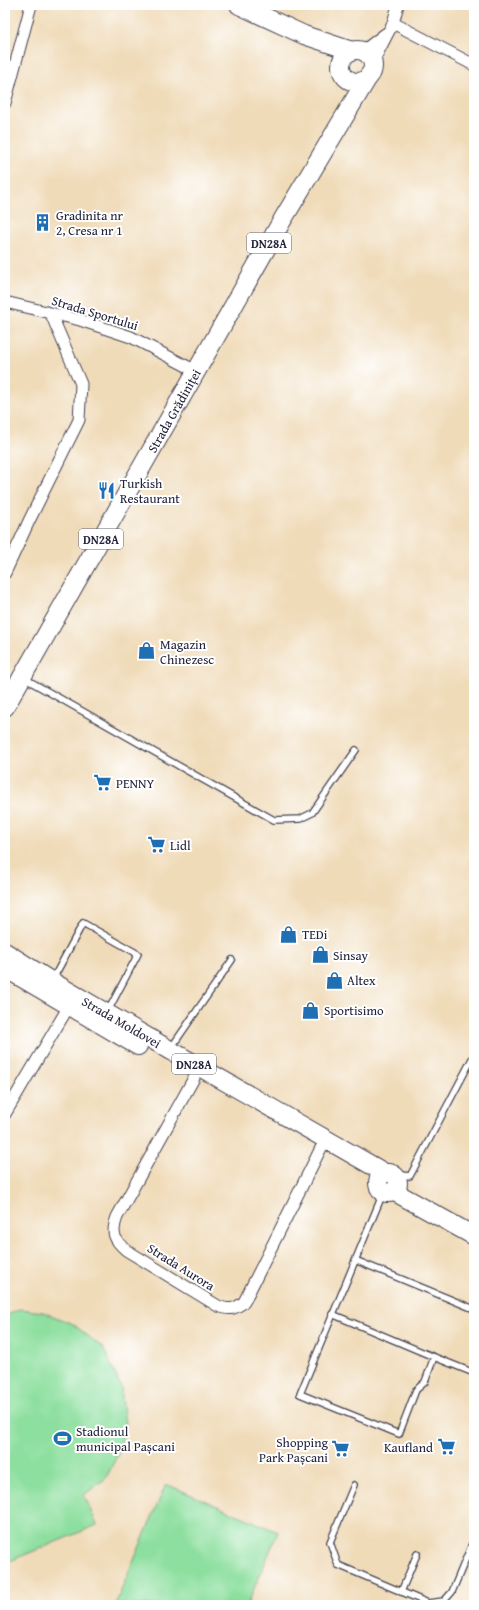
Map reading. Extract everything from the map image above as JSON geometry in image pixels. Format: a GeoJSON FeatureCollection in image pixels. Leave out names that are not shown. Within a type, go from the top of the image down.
{"type":"FeatureCollection","features":[{"type":"Feature","properties":{"kind":"main road"},"geometry":{"type":"LineString","coordinates":[[239,5],[304,35],[364,60]]}},
{"type":"Feature","properties":{"kind":"main road"},"geometry":{"type":"LineString","coordinates":[[304,35],[326,52],[351,80],[362,81],[364,60]]}},
{"type":"Feature","properties":{"kind":"main road"},"geometry":{"type":"LineString","coordinates":[[344,72],[344,57],[364,60]]}},
{"type":"Feature","properties":{"kind":"main road","name":"Strada Grădiniței"},"geometry":{"type":"LineString","coordinates":[[5,707],[196,370],[344,116],[364,60]]}},
{"type":"Feature","properties":{"kind":"main road","name":"Strada Grădiniței"},"geometry":{"type":"LineString","coordinates":[[344,72],[344,116]]}},
{"type":"Feature","properties":{"kind":"main road","name":"Strada Moldovei"},"geometry":{"type":"LineString","coordinates":[[5,952],[51,981],[170,1050],[474,1236]]}},
{"type":"Feature","properties":{"kind":"main road","name":"Strada Moldovei"},"geometry":{"type":"LineString","coordinates":[[5,968],[194,1078],[321,1148],[390,1184],[474,1223]]}},
{"type":"Feature","properties":{"kind":"street"},"geometry":{"type":"LineString","coordinates":[[5,103],[31,5]]}},
{"type":"Feature","properties":{"kind":"street"},"geometry":{"type":"LineString","coordinates":[[364,60],[391,27],[398,5]]}},
{"type":"Feature","properties":{"kind":"street"},"geometry":{"type":"LineString","coordinates":[[364,60],[391,27]]}},
{"type":"Feature","properties":{"kind":"street"},"geometry":{"type":"LineString","coordinates":[[391,27],[474,65]]}},
{"type":"Feature","properties":{"kind":"street","name":"Strada Sportului"},"geometry":{"type":"LineString","coordinates":[[5,302],[80,320],[131,337],[196,370]]}},
{"type":"Feature","properties":{"kind":"street"},"geometry":{"type":"LineString","coordinates":[[5,573],[79,420],[81,384],[51,314]]}},
{"type":"Feature","properties":{"kind":"street"},"geometry":{"type":"LineString","coordinates":[[5,1114],[69,1006]]}},
{"type":"Feature","properties":{"kind":"street","name":"Strada Aurora"},"geometry":{"type":"LineString","coordinates":[[194,1078],[117,1217],[114,1225],[114,1235],[118,1243],[126,1250],[218,1306],[228,1310],[236,1308],[244,1302],[321,1148]]}},
{"type":"Feature","properties":{"kind":"lane"},"geometry":{"type":"LineString","coordinates":[[22,677],[274,820],[300,819],[312,813],[356,750]]}},
{"type":"Feature","properties":{"kind":"lane"},"geometry":{"type":"LineString","coordinates":[[51,981],[84,922],[138,954],[107,1013]]}},
{"type":"Feature","properties":{"kind":"lane"},"geometry":{"type":"LineString","coordinates":[[170,1050],[232,960]]}},
{"type":"Feature","properties":{"kind":"lane"},"geometry":{"type":"LineString","coordinates":[[434,1357],[425,1382],[416,1390],[399,1434],[300,1394],[355,1260],[390,1184],[474,1055]]}},
{"type":"Feature","properties":{"kind":"lane"},"geometry":{"type":"LineString","coordinates":[[355,1260],[474,1309]]}},
{"type":"Feature","properties":{"kind":"lane"},"geometry":{"type":"LineString","coordinates":[[332,1314],[474,1373]]}},
{"type":"Feature","properties":{"kind":"lane"},"geometry":{"type":"LineString","coordinates":[[354,1485],[330,1542],[338,1566],[428,1603],[444,1601],[452,1592],[474,1539]]}},
{"type":"Feature","properties":{"kind":"lane"},"geometry":{"type":"LineString","coordinates":[[401,1592],[417,1554]]}},
{"type":"Feature","properties":{"kind":"green space","name":"Stadionul municipal Pașcani"},"geometry":{"type":"Polygon","coordinates":[[[20,1309],[43,1312],[73,1324],[103,1348],[121,1387],[125,1424],[119,1452],[106,1478],[84,1495],[97,1525],[5,1563],[5,1316],[20,1309]]]}},
{"type":"Feature","properties":{"kind":"green space"},"geometry":{"type":"Polygon","coordinates":[[[166,1484],[278,1532],[247,1605],[115,1605],[166,1484]]]}},
{"type":"Feature","properties":{"kind":"place","name":"Gradinita nr 2, Cresa nr 1"},"geometry":{"type":"Point","coordinates":[43,222]}},
{"type":"Feature","properties":{"kind":"place","name":"Turkish Restaurant"},"geometry":{"type":"Point","coordinates":[107,490]}},
{"type":"Feature","properties":{"kind":"place","name":"Magazin Chinezesc"},"geometry":{"type":"Point","coordinates":[147,651]}},
{"type":"Feature","properties":{"kind":"place","name":"PENNY"},"geometry":{"type":"Point","coordinates":[103,783]}},
{"type":"Feature","properties":{"kind":"place","name":"Lidl"},"geometry":{"type":"Point","coordinates":[157,845]}},
{"type":"Feature","properties":{"kind":"place","name":"TEDi"},"geometry":{"type":"Point","coordinates":[289,934]}},
{"type":"Feature","properties":{"kind":"place","name":"Sinsay"},"geometry":{"type":"Point","coordinates":[320,955]}},
{"type":"Feature","properties":{"kind":"place","name":"Altex"},"geometry":{"type":"Point","coordinates":[334,980]}},
{"type":"Feature","properties":{"kind":"place","name":"Sportisimo"},"geometry":{"type":"Point","coordinates":[311,1010]}},
{"type":"Feature","properties":{"kind":"place","name":"Stadionul municipal Pașcani"},"geometry":{"type":"Point","coordinates":[63,1438]}},
{"type":"Feature","properties":{"kind":"place","name":"Kaufland"},"geometry":{"type":"Point","coordinates":[446,1447]}},
{"type":"Feature","properties":{"kind":"place","name":"Shopping Park Pașcani"},"geometry":{"type":"Point","coordinates":[341,1449]}}]}
